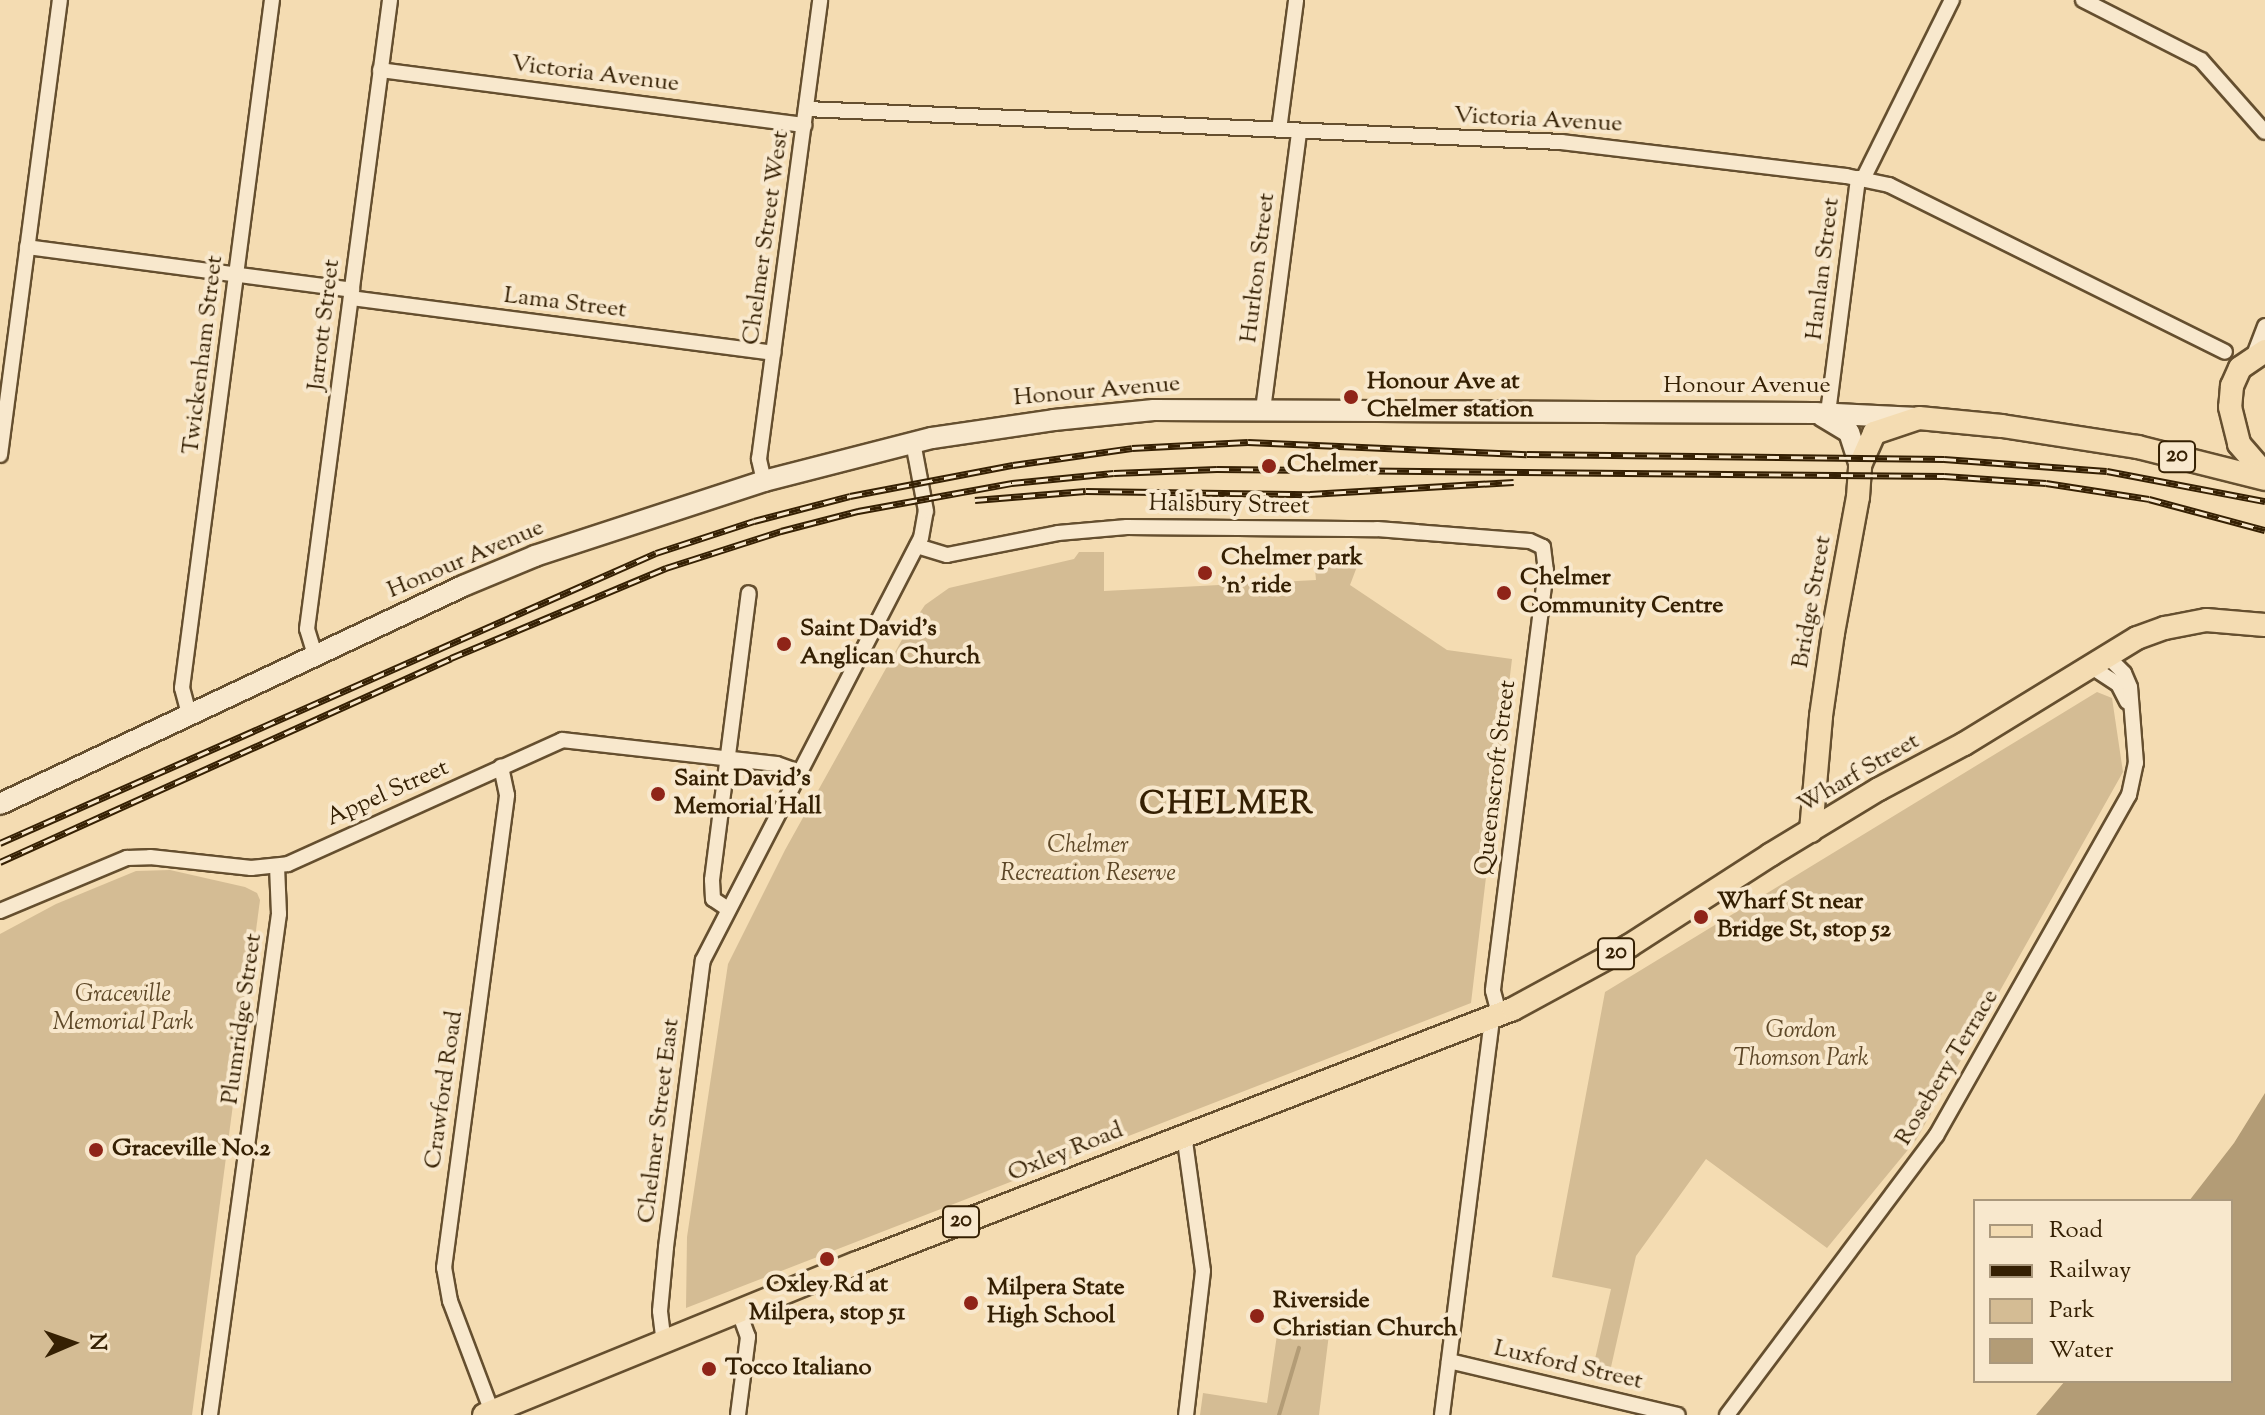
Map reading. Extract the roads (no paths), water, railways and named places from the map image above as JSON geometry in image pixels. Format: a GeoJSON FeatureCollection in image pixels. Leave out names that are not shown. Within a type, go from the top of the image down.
{"type":"FeatureCollection","features":[{"type":"Feature","properties":{"kind":"main road","name":"20"},"geometry":{"type":"LineString","coordinates":[[2260,353],[2237,374],[2230,413],[2239,444],[2265,476]]}},
{"type":"Feature","properties":{"kind":"main road","name":"Honour Avenue"},"geometry":{"type":"LineString","coordinates":[[0,804],[315,655],[535,556],[764,481],[913,442],[1120,412],[1821,413],[1919,418],[2002,426],[2138,447],[2265,476]]}},
{"type":"Feature","properties":{"kind":"main road"},"geometry":{"type":"LineString","coordinates":[[1821,413],[1849,432],[1860,465]]}},
{"type":"Feature","properties":{"kind":"main road","name":"Bridge Street"},"geometry":{"type":"LineString","coordinates":[[1811,831],[1821,716],[1858,497],[1860,465],[1867,442],[1876,431],[1919,418]]}},
{"type":"Feature","properties":{"kind":"main road","name":"Wharf Street"},"geometry":{"type":"LineString","coordinates":[[1495,1016],[1618,953],[1811,831],[2101,663],[2143,635],[2183,624],[2219,620],[2265,625]]}},
{"type":"Feature","properties":{"kind":"main road","name":"Oxley Road"},"geometry":{"type":"LineString","coordinates":[[497,1412],[1184,1134],[1495,1016]]}},
{"type":"Feature","properties":{"kind":"street"},"geometry":{"type":"LineString","coordinates":[[0,455],[60,0]]}},
{"type":"Feature","properties":{"kind":"street","name":"Twickenham Street"},"geometry":{"type":"LineString","coordinates":[[189,714],[182,688],[272,0]]}},
{"type":"Feature","properties":{"kind":"street","name":"Jarrott Street"},"geometry":{"type":"LineString","coordinates":[[315,655],[307,629],[390,0]]}},
{"type":"Feature","properties":{"kind":"street","name":"Chelmer Street West"},"geometry":{"type":"LineString","coordinates":[[764,481],[759,459],[820,0]]}},
{"type":"Feature","properties":{"kind":"street"},"geometry":{"type":"LineString","coordinates":[[1279,130],[1296,0]]}},
{"type":"Feature","properties":{"kind":"street","name":"Hanlan Street"},"geometry":{"type":"LineString","coordinates":[[1821,413],[1861,179],[1952,0]]}},
{"type":"Feature","properties":{"kind":"street"},"geometry":{"type":"LineString","coordinates":[[2083,0],[2201,60],[2265,132]]}},
{"type":"Feature","properties":{"kind":"street","name":"Victoria Avenue"},"geometry":{"type":"LineString","coordinates":[[380,70],[804,125]]}},
{"type":"Feature","properties":{"kind":"street","name":"Victoria Avenue"},"geometry":{"type":"LineString","coordinates":[[806,109],[1608,145],[1861,179],[1889,185],[2225,352]]}},
{"type":"Feature","properties":{"kind":"street","name":"Hurlton Street"},"geometry":{"type":"LineString","coordinates":[[1263,410],[1299,131]]}},
{"type":"Feature","properties":{"kind":"street","name":"Lama Street"},"geometry":{"type":"LineString","coordinates":[[27,247],[773,353]]}},
{"type":"Feature","properties":{"kind":"street"},"geometry":{"type":"LineString","coordinates":[[2260,353],[2265,326]]}},
{"type":"Feature","properties":{"kind":"street","name":"Chelmer Street East"},"geometry":{"type":"LineString","coordinates":[[664,1344],[661,1296],[701,971],[707,949],[917,546],[926,517],[913,442]]}},
{"type":"Feature","properties":{"kind":"street","name":"Halsbury Street"},"geometry":{"type":"LineString","coordinates":[[917,546],[947,555],[1058,533],[1127,527],[1386,530],[1524,541],[1543,547]]}},
{"type":"Feature","properties":{"kind":"street","name":"Queenscroft Street"},"geometry":{"type":"LineString","coordinates":[[1442,1415],[1495,1016],[1493,991],[1546,570],[1543,547]]}},
{"type":"Feature","properties":{"kind":"street"},"geometry":{"type":"LineString","coordinates":[[728,909],[714,901],[711,889],[749,593]]}},
{"type":"Feature","properties":{"kind":"street","name":"Rosebery Terrace"},"geometry":{"type":"LineString","coordinates":[[1727,1415],[1923,1156],[2129,795],[2136,767],[2128,679],[2101,663]]}},
{"type":"Feature","properties":{"kind":"street","name":"Appel Street"},"geometry":{"type":"LineString","coordinates":[[0,911],[127,858],[150,857],[251,868],[277,867],[554,743],[572,740],[777,764],[799,772]]}},
{"type":"Feature","properties":{"kind":"street","name":"Crawford Road"},"geometry":{"type":"LineString","coordinates":[[497,1412],[444,1278],[507,795],[501,767]]}},
{"type":"Feature","properties":{"kind":"street","name":"Plumridge Street"},"geometry":{"type":"LineString","coordinates":[[210,1415],[279,914],[277,867]]}},
{"type":"Feature","properties":{"kind":"street"},"geometry":{"type":"LineString","coordinates":[[1184,1134],[1203,1271],[1186,1415]]}},
{"type":"Feature","properties":{"kind":"street"},"geometry":{"type":"LineString","coordinates":[[738,1415],[748,1337],[739,1312]]}},
{"type":"Feature","properties":{"kind":"street","name":"Luxford Street"},"geometry":{"type":"LineString","coordinates":[[1449,1361],[1678,1415]]}},
{"type":"Feature","properties":{"kind":"water"},"geometry":{"type":"Polygon","coordinates":[[[2265,1093],[2265,1415],[2036,1415],[2063,1383],[2233,1383],[2233,1199],[2191,1199],[2234,1143],[2265,1093]]]}},
{"type":"Feature","properties":{"kind":"waterway"},"geometry":{"type":"LineString","coordinates":[[1279,1415],[1299,1348]]}},
{"type":"Feature","properties":{"kind":"railway"},"geometry":{"type":"LineString","coordinates":[[0,843],[656,553],[754,521],[850,496],[1013,465],[1132,448],[1248,442],[1527,454],[1944,459],[2107,471],[2265,501]]}},
{"type":"Feature","properties":{"kind":"railway"},"geometry":{"type":"LineString","coordinates":[[0,862],[451,658],[666,568],[781,531],[858,511],[1012,483],[1114,473],[1217,469],[1944,476],[2046,483],[2149,499],[2265,530]]}},
{"type":"Feature","properties":{"kind":"railway"},"geometry":{"type":"LineString","coordinates":[[975,500],[1086,491],[1310,494],[1514,482]]}},
{"type":"Feature","properties":{"kind":"place","name":"Honour Ave at Chelmer station"},"geometry":{"type":"Point","coordinates":[1351,397]}},
{"type":"Feature","properties":{"kind":"place","name":"Chelmer"},"geometry":{"type":"Point","coordinates":[1269,466]}},
{"type":"Feature","properties":{"kind":"place","name":"Chelmer park 'n' ride"},"geometry":{"type":"Point","coordinates":[1205,573]}},
{"type":"Feature","properties":{"kind":"place","name":"Chelmer Community Centre"},"geometry":{"type":"Point","coordinates":[1504,593]}},
{"type":"Feature","properties":{"kind":"place","name":"Saint David's Anglican Church"},"geometry":{"type":"Point","coordinates":[784,644]}},
{"type":"Feature","properties":{"kind":"place","name":"Saint David's Memorial Hall"},"geometry":{"type":"Point","coordinates":[658,794]}},
{"type":"Feature","properties":{"kind":"place","name":"Wharf St near Bridge St, stop 52"},"geometry":{"type":"Point","coordinates":[1701,917]}},
{"type":"Feature","properties":{"kind":"place","name":"Graceville No.2"},"geometry":{"type":"Point","coordinates":[96,1150]}},
{"type":"Feature","properties":{"kind":"place","name":"Oxley Rd at Milpera, stop 51"},"geometry":{"type":"Point","coordinates":[827,1259]}},
{"type":"Feature","properties":{"kind":"place","name":"Milpera State High School"},"geometry":{"type":"Point","coordinates":[971,1303]}},
{"type":"Feature","properties":{"kind":"place","name":"Riverside Christian Church"},"geometry":{"type":"Point","coordinates":[1257,1316]}},
{"type":"Feature","properties":{"kind":"place","name":"Tocco Italiano"},"geometry":{"type":"Point","coordinates":[709,1369]}},
{"type":"Feature","properties":{"kind":"district","name":"CHELMER"},"geometry":{"type":"Point","coordinates":[1227,805]}},
{"type":"Feature","properties":{"kind":"park label","name":"Chelmer Recreation Reserve"},"geometry":{"type":"Point","coordinates":[1088,861]}},
{"type":"Feature","properties":{"kind":"park label","name":"Graceville Memorial Park"},"geometry":{"type":"Point","coordinates":[123,1010]}},
{"type":"Feature","properties":{"kind":"park label","name":"Gordon Thomson Park"},"geometry":{"type":"Point","coordinates":[1801,1046]}}]}
